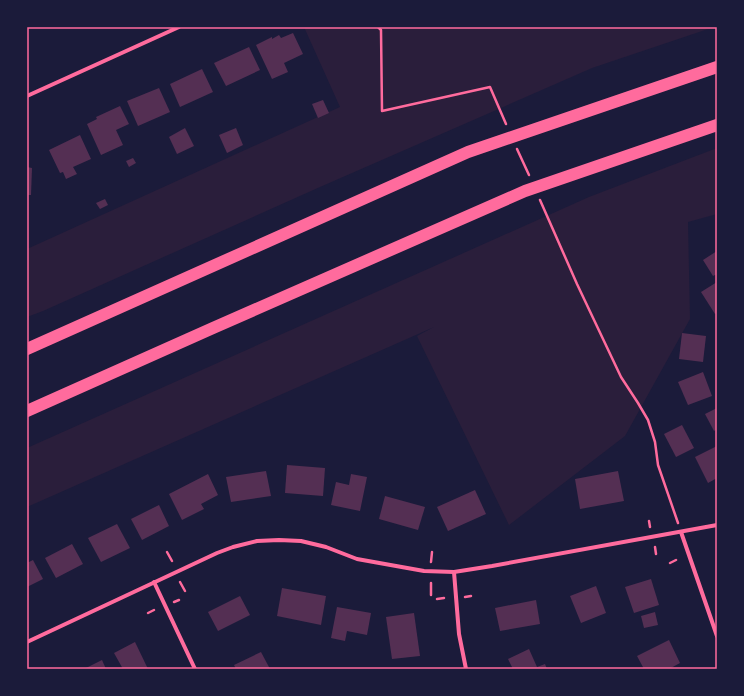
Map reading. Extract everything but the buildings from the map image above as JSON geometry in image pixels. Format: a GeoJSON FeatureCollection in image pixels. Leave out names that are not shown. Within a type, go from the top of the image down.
{"type":"FeatureCollection","features":[{"type":"Feature","properties":{"kind":"highway"},"geometry":{"type":"LineString","coordinates":[[27,349],[468,152],[717,66]]}},
{"type":"Feature","properties":{"kind":"highway"},"geometry":{"type":"LineString","coordinates":[[27,411],[220,324],[525,191],[717,125]]}},
{"type":"Feature","properties":{"kind":"street"},"geometry":{"type":"LineString","coordinates":[[27,96],[179,27]]}},
{"type":"Feature","properties":{"kind":"street"},"geometry":{"type":"LineString","coordinates":[[27,642],[154,582],[233,547],[257,541],[301,541],[326,546],[357,558],[424,572],[454,572],[717,525]]}},
{"type":"Feature","properties":{"kind":"street"},"geometry":{"type":"LineString","coordinates":[[681,532],[717,636]]}},
{"type":"Feature","properties":{"kind":"street"},"geometry":{"type":"LineString","coordinates":[[454,572],[459,634],[466,669]]}},
{"type":"Feature","properties":{"kind":"street"},"geometry":{"type":"LineString","coordinates":[[154,582],[195,669]]}},
{"type":"Feature","properties":{"kind":"path"},"geometry":{"type":"LineString","coordinates":[[378,27],[380,30],[382,111],[490,87]]}},
{"type":"Feature","properties":{"kind":"path"},"geometry":{"type":"LineString","coordinates":[[577,284],[621,377],[648,420],[655,442],[658,465],[681,532]]}},
{"type":"Feature","properties":{"kind":"path"},"geometry":{"type":"LineString","coordinates":[[649,521],[650,527]]}},
{"type":"Feature","properties":{"kind":"path"},"geometry":{"type":"LineString","coordinates":[[655,547],[656,554]]}},
{"type":"Feature","properties":{"kind":"path"},"geometry":{"type":"LineString","coordinates":[[167,552],[172,561]]}},
{"type":"Feature","properties":{"kind":"path"},"geometry":{"type":"LineString","coordinates":[[431,562],[432,552]]}},
{"type":"Feature","properties":{"kind":"path"},"geometry":{"type":"LineString","coordinates":[[670,563],[676,560]]}},
{"type":"Feature","properties":{"kind":"path"},"geometry":{"type":"LineString","coordinates":[[180,581],[185,591]]}},
{"type":"Feature","properties":{"kind":"path"},"geometry":{"type":"LineString","coordinates":[[431,583],[431,594]]}},
{"type":"Feature","properties":{"kind":"path"},"geometry":{"type":"LineString","coordinates":[[437,599],[444,598]]}},
{"type":"Feature","properties":{"kind":"path"},"geometry":{"type":"LineString","coordinates":[[148,614],[154,610]]}},
{"type":"Feature","properties":{"kind":"shaded area"},"geometry":{"type":"Polygon","coordinates":[[[304,27],[714,27],[592,68],[27,317],[27,249],[340,107],[304,27]]]}},
{"type":"Feature","properties":{"kind":"shaded area"},"geometry":{"type":"Polygon","coordinates":[[[717,148],[717,214],[688,222],[690,319],[625,436],[509,525],[417,336],[434,327],[27,507],[27,448],[589,197],[717,148]]]}}]}
